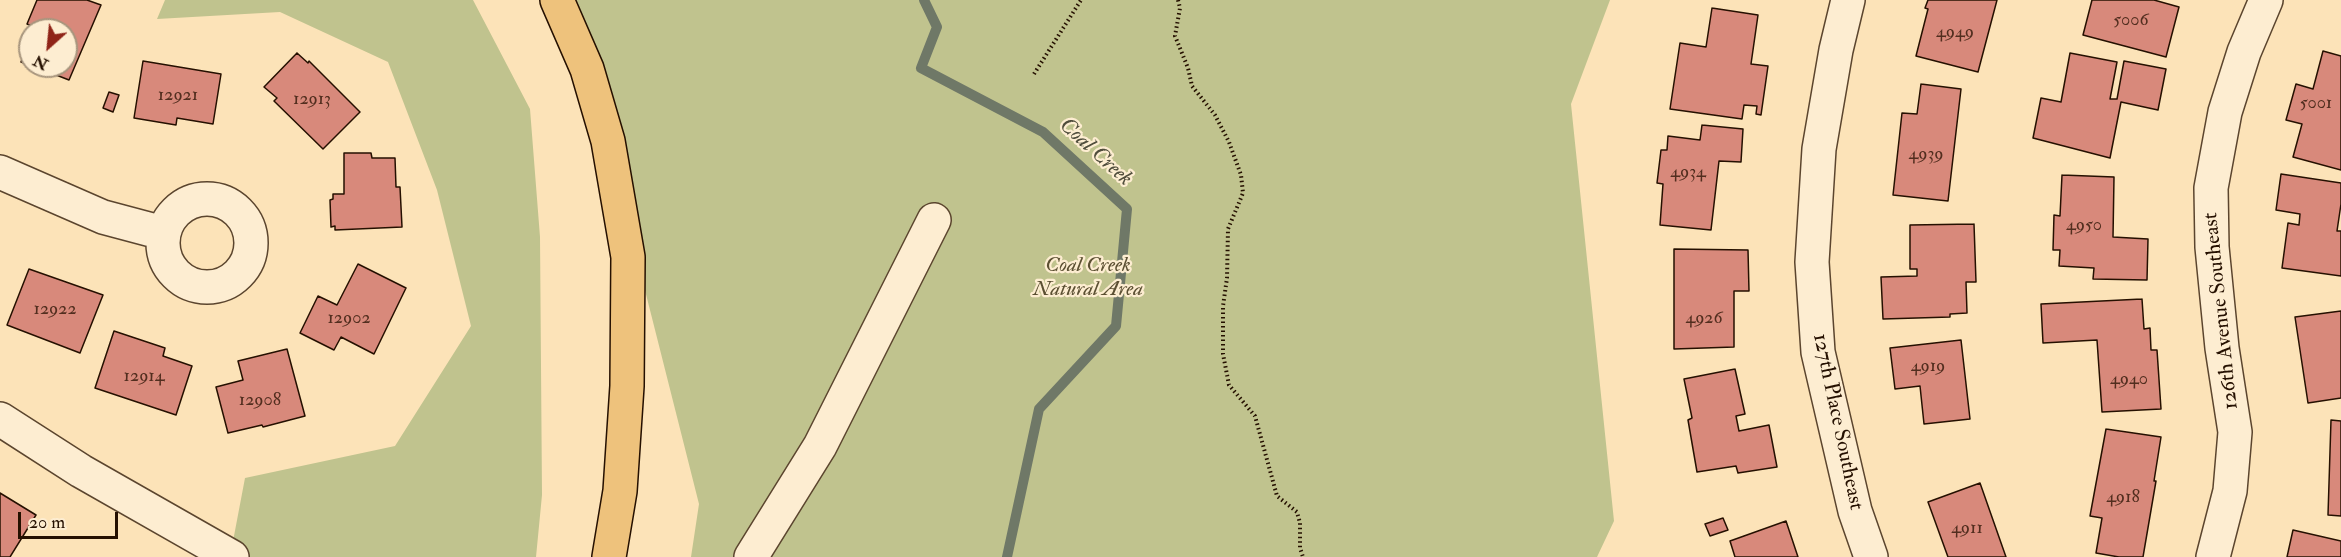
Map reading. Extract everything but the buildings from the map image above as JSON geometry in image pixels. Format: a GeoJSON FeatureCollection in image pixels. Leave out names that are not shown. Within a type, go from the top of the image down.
{"type":"FeatureCollection","features":[{"type":"Feature","properties":{"kind":"main road"},"geometry":{"type":"LineString","coordinates":[[557,0],[587,69],[608,141],[628,257],[627,387],[620,491],[609,557]]}},
{"type":"Feature","properties":{"kind":"street","name":"127th Place Southeast"},"geometry":{"type":"LineString","coordinates":[[1848,0],[1836,50],[1820,149],[1812,262],[1818,352],[1855,511],[1871,557]]}},
{"type":"Feature","properties":{"kind":"street","name":"126th Avenue Southeast"},"geometry":{"type":"LineString","coordinates":[[2213,557],[2230,491],[2235,432],[2217,303],[2212,247],[2211,188],[2225,112],[2244,52],[2266,0]]}},
{"type":"Feature","properties":{"kind":"street"},"geometry":{"type":"LineString","coordinates":[[0,172],[103,217],[163,233]]}},
{"type":"Feature","properties":{"kind":"street"},"geometry":{"type":"LineString","coordinates":[[751,557],[820,446],[934,220]]}},
{"type":"Feature","properties":{"kind":"street"},"geometry":{"type":"LineString","coordinates":[[0,419],[81,471],[232,557]]}},
{"type":"Feature","properties":{"kind":"path"},"geometry":{"type":"LineString","coordinates":[[1034,74],[1081,0]]}},
{"type":"Feature","properties":{"kind":"path"},"geometry":{"type":"LineString","coordinates":[[1178,0],[1180,8],[1176,36],[1192,86],[1215,115],[1229,142],[1241,175],[1243,193],[1228,230],[1227,278],[1223,306],[1223,354],[1229,385],[1255,416],[1277,496],[1297,512],[1303,557]]}},
{"type":"Feature","properties":{"kind":"green space"},"geometry":{"type":"Polygon","coordinates":[[[165,0],[473,0],[530,109],[540,237],[542,495],[536,557],[230,557],[245,478],[395,446],[471,326],[437,190],[388,62],[280,12],[157,19],[165,0]]]}},
{"type":"Feature","properties":{"kind":"green space","name":"Coal Creek Natural Area"},"geometry":{"type":"Polygon","coordinates":[[[562,0],[1610,0],[1571,104],[1614,521],[1597,557],[691,557],[699,504],[604,128],[562,0]]]}},
{"type":"Feature","properties":{"kind":"waterway","name":"Coal Creek"},"geometry":{"type":"LineString","coordinates":[[924,0],[937,27],[921,68],[1043,132],[1127,209],[1116,326],[1039,409],[1007,557]]}}]}
